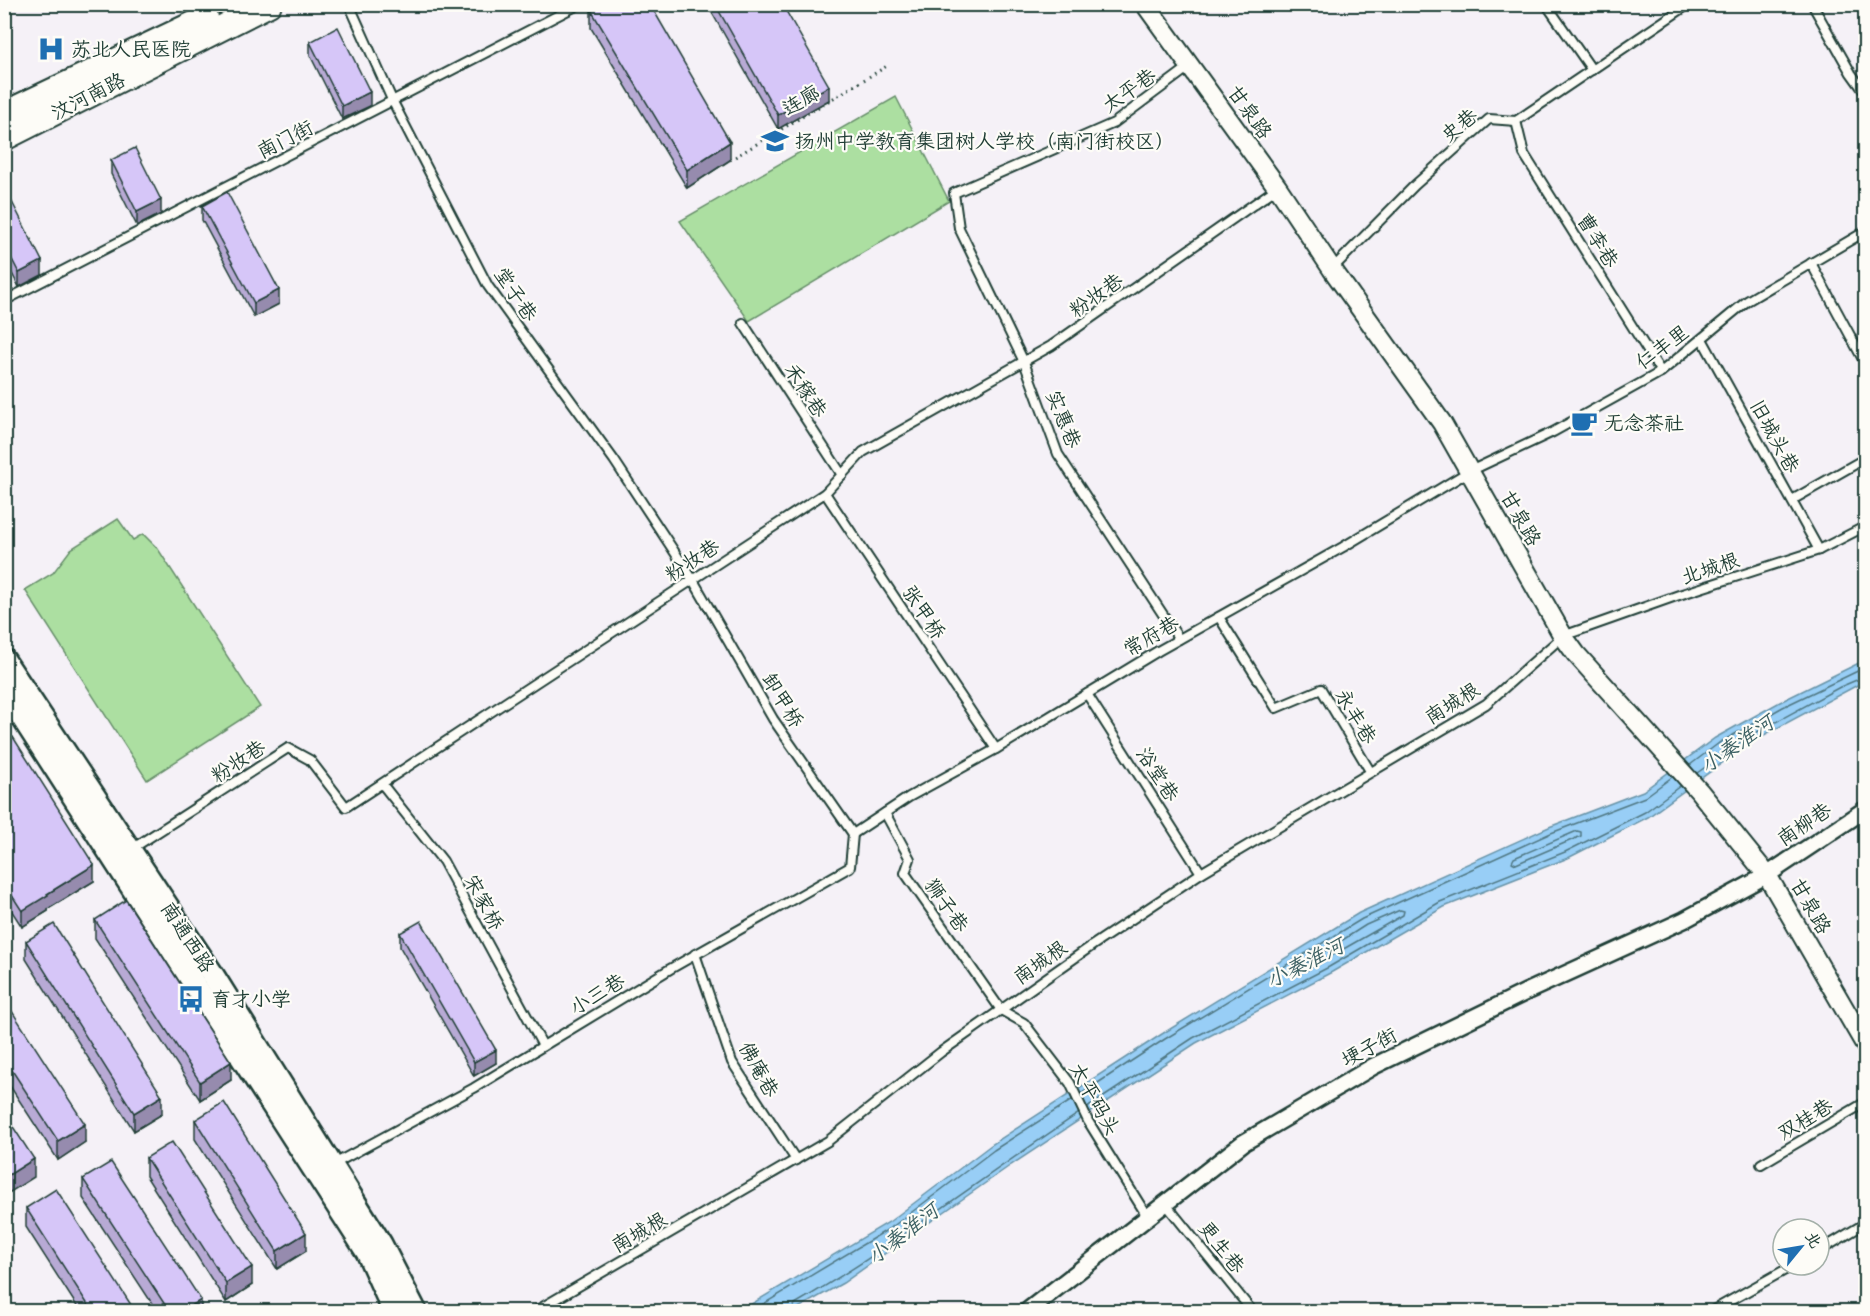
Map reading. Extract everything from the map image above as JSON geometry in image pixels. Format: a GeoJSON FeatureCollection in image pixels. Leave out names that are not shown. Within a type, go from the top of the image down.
{"type":"FeatureCollection","features":[{"type":"Feature","properties":{"kind":"main road","name":"汶河南路"},"geometry":{"type":"LineString","coordinates":[[4,114],[235,4]]}},
{"type":"Feature","properties":{"kind":"main road","name":"汶河南路"},"geometry":{"type":"LineString","coordinates":[[4,138],[269,4]]}},
{"type":"Feature","properties":{"kind":"main road","name":"南通西路"},"geometry":{"type":"LineString","coordinates":[[4,660],[218,982],[381,1244],[416,1311]]}},
{"type":"Feature","properties":{"kind":"main road","name":"南通西路"},"geometry":{"type":"LineString","coordinates":[[4,689],[367,1252],[394,1311]]}},
{"type":"Feature","properties":{"kind":"street","name":"甘泉路"},"geometry":{"type":"LineString","coordinates":[[1146,4],[1442,423],[1563,636],[1576,654],[1698,791],[1767,875],[1866,1046]]}},
{"type":"Feature","properties":{"kind":"street","name":"南柳巷"},"geometry":{"type":"LineString","coordinates":[[1767,875],[1866,809]]}},
{"type":"Feature","properties":{"kind":"street","name":"埂子街"},"geometry":{"type":"LineString","coordinates":[[1026,1311],[1243,1143],[1374,1066],[1528,991],[1684,920],[1767,875]]}},
{"type":"Feature","properties":{"kind":"lane","name":"堂子巷"},"geometry":{"type":"LineString","coordinates":[[349,4],[393,102],[488,286],[614,460],[693,579]]}},
{"type":"Feature","properties":{"kind":"lane","name":"南门街"},"geometry":{"type":"LineString","coordinates":[[4,301],[580,4]]}},
{"type":"Feature","properties":{"kind":"lane"},"geometry":{"type":"LineString","coordinates":[[1546,4],[1592,70]]}},
{"type":"Feature","properties":{"kind":"lane"},"geometry":{"type":"LineString","coordinates":[[1516,121],[1689,4]]}},
{"type":"Feature","properties":{"kind":"lane"},"geometry":{"type":"LineString","coordinates":[[1812,4],[1851,74],[1866,94]]}},
{"type":"Feature","properties":{"kind":"lane","name":"太平巷"},"geometry":{"type":"LineString","coordinates":[[954,193],[1114,123],[1189,67]]}},
{"type":"Feature","properties":{"kind":"lane","name":"史巷"},"geometry":{"type":"LineString","coordinates":[[1332,268],[1415,185],[1489,119],[1516,121]]}},
{"type":"Feature","properties":{"kind":"lane","name":"曹李巷"},"geometry":{"type":"LineString","coordinates":[[1516,121],[1524,154],[1661,372]]}},
{"type":"Feature","properties":{"kind":"lane","name":"粉妆巷"},"geometry":{"type":"LineString","coordinates":[[130,850],[288,748],[310,760],[346,807],[825,494],[863,452],[1051,346],[1278,188]]}},
{"type":"Feature","properties":{"kind":"lane","name":"实惠巷"},"geometry":{"type":"LineString","coordinates":[[954,193],[959,228],[1024,362],[1058,454],[1179,639]]}},
{"type":"Feature","properties":{"kind":"lane","name":"仁丰里"},"geometry":{"type":"LineString","coordinates":[[1468,472],[1553,432],[1661,372],[1748,301],[1866,231]]}},
{"type":"Feature","properties":{"kind":"lane"},"geometry":{"type":"LineString","coordinates":[[1811,263],[1866,365]]}},
{"type":"Feature","properties":{"kind":"lane","name":"禾稼巷"},"geometry":{"type":"LineString","coordinates":[[743,323],[842,475]]}},
{"type":"Feature","properties":{"kind":"lane","name":"旧城头巷"},"geometry":{"type":"LineString","coordinates":[[1702,339],[1819,550]]}},
{"type":"Feature","properties":{"kind":"lane"},"geometry":{"type":"LineString","coordinates":[[1792,500],[1866,458]]}},
{"type":"Feature","properties":{"kind":"lane","name":"常府巷"},"geometry":{"type":"LineString","coordinates":[[853,834],[909,797],[996,749],[1179,639],[1343,547],[1468,472]]}},
{"type":"Feature","properties":{"kind":"lane","name":"张甲桥"},"geometry":{"type":"LineString","coordinates":[[825,494],[996,749]]}},
{"type":"Feature","properties":{"kind":"lane","name":"北城根"},"geometry":{"type":"LineString","coordinates":[[1563,636],[1679,595],[1819,550],[1866,526]]}},
{"type":"Feature","properties":{"kind":"lane","name":"卸甲桥"},"geometry":{"type":"LineString","coordinates":[[693,579],[773,719],[853,834]]}},
{"type":"Feature","properties":{"kind":"lane","name":"永丰巷"},"geometry":{"type":"LineString","coordinates":[[1219,616],[1276,708],[1321,689],[1370,771]]}},
{"type":"Feature","properties":{"kind":"lane","name":"南城根"},"geometry":{"type":"LineString","coordinates":[[534,1311],[828,1141],[941,1052],[1202,873],[1486,704],[1563,636]]}},
{"type":"Feature","properties":{"kind":"lane","name":"浴堂巷"},"geometry":{"type":"LineString","coordinates":[[1087,694],[1202,873]]}},
{"type":"Feature","properties":{"kind":"lane","name":"宋家桥"},"geometry":{"type":"LineString","coordinates":[[382,784],[443,861],[543,1046]]}},
{"type":"Feature","properties":{"kind":"lane","name":"狮子巷"},"geometry":{"type":"LineString","coordinates":[[885,813],[910,859],[905,873],[1001,1010]]}},
{"type":"Feature","properties":{"kind":"lane","name":"小三巷"},"geometry":{"type":"LineString","coordinates":[[332,1165],[474,1088],[696,954],[850,867],[853,834]]}},
{"type":"Feature","properties":{"kind":"lane","name":"佛庵巷"},"geometry":{"type":"LineString","coordinates":[[696,954],[732,1062],[796,1160]]}},
{"type":"Feature","properties":{"kind":"lane","name":"太平码头"},"geometry":{"type":"LineString","coordinates":[[1001,1010],[1024,1023],[1070,1083],[1088,1121],[1148,1216]]}},
{"type":"Feature","properties":{"kind":"lane","name":"双桂巷"},"geometry":{"type":"LineString","coordinates":[[1761,1164],[1866,1102]]}},
{"type":"Feature","properties":{"kind":"lane","name":"更生巷"},"geometry":{"type":"LineString","coordinates":[[1165,1203],[1253,1311]]}},
{"type":"Feature","properties":{"kind":"lane"},"geometry":{"type":"LineString","coordinates":[[1831,1244],[1866,1223]]}},
{"type":"Feature","properties":{"kind":"lane"},"geometry":{"type":"LineString","coordinates":[[1710,1311],[1772,1277]]}},
{"type":"Feature","properties":{"kind":"path","name":"连廊"},"geometry":{"type":"LineString","coordinates":[[730,160],[887,66]]}},
{"type":"Feature","properties":{"kind":"green space"},"geometry":{"type":"Polygon","coordinates":[[[896,97],[949,201],[749,321],[680,221],[896,97]]]}},
{"type":"Feature","properties":{"kind":"green space"},"geometry":{"type":"Polygon","coordinates":[[[118,519],[133,540],[143,534],[158,549],[260,707],[147,780],[25,590],[53,573],[71,549],[118,519]]]}},
{"type":"Feature","properties":{"kind":"water","name":"小秦淮河"},"geometry":{"type":"Polygon","coordinates":[[[1865,660],[1865,681],[1751,742],[1648,817],[1568,858],[1444,907],[1332,972],[1196,1043],[1011,1165],[843,1283],[793,1311],[738,1312],[889,1222],[991,1145],[1162,1034],[1359,913],[1549,827],[1643,791],[1715,738],[1780,702],[1865,660]]]}},
{"type":"Feature","properties":{"kind":"building"},"geometry":{"type":"Polygon","coordinates":[[[601,4],[650,4],[730,142],[687,170],[591,10],[601,4]]]}},
{"type":"Feature","properties":{"kind":"building"},"geometry":{"type":"Polygon","coordinates":[[[715,4],[782,4],[829,86],[778,115],[715,4]]]}},
{"type":"Feature","properties":{"kind":"building"},"geometry":{"type":"Polygon","coordinates":[[[338,27],[370,92],[342,106],[310,42],[338,27]]]}},
{"type":"Feature","properties":{"kind":"building"},"geometry":{"type":"Polygon","coordinates":[[[135,148],[161,200],[137,212],[111,160],[135,148]]]}},
{"type":"Feature","properties":{"kind":"building"},"geometry":{"type":"Polygon","coordinates":[[[227,192],[279,290],[254,303],[202,206],[227,192]]]}},
{"type":"Feature","properties":{"kind":"building"},"geometry":{"type":"Polygon","coordinates":[[[12,202],[42,261],[19,273],[4,244],[4,206],[12,202]]]}},
{"type":"Feature","properties":{"kind":"building"},"geometry":{"type":"Polygon","coordinates":[[[4,728],[11,738],[13,737],[94,865],[22,911],[4,883],[4,728]]]}},
{"type":"Feature","properties":{"kind":"building"},"geometry":{"type":"Polygon","coordinates":[[[126,900],[231,1062],[200,1082],[95,920],[126,900]]]}},
{"type":"Feature","properties":{"kind":"building"},"geometry":{"type":"Polygon","coordinates":[[[421,921],[496,1050],[474,1062],[400,933],[421,921]]]}},
{"type":"Feature","properties":{"kind":"building"},"geometry":{"type":"Polygon","coordinates":[[[54,924],[162,1096],[134,1113],[26,941],[54,924]]]}},
{"type":"Feature","properties":{"kind":"building"},"geometry":{"type":"Polygon","coordinates":[[[4,999],[85,1124],[58,1141],[4,1058],[4,999]]]}},
{"type":"Feature","properties":{"kind":"building"},"geometry":{"type":"Polygon","coordinates":[[[224,1102],[306,1233],[277,1251],[195,1120],[224,1102]]]}},
{"type":"Feature","properties":{"kind":"building"},"geometry":{"type":"Polygon","coordinates":[[[4,1113],[34,1159],[4,1178],[4,1113]]]}},
{"type":"Feature","properties":{"kind":"building"},"geometry":{"type":"Polygon","coordinates":[[[172,1142],[252,1267],[226,1283],[146,1158],[172,1142]]]}},
{"type":"Feature","properties":{"kind":"building"},"geometry":{"type":"Polygon","coordinates":[[[111,1162],[201,1300],[183,1311],[169,1311],[83,1179],[111,1162]]]}},
{"type":"Feature","properties":{"kind":"building"},"geometry":{"type":"Polygon","coordinates":[[[56,1189],[135,1311],[92,1311],[26,1208],[56,1189]]]}},
{"type":"Feature","properties":{"kind":"place","name":"苏北人民医院"},"geometry":{"type":"Point","coordinates":[51,49]}},
{"type":"Feature","properties":{"kind":"place","name":"扬州中学教育集团树人学校（南门街校区）"},"geometry":{"type":"Point","coordinates":[775,141]}},
{"type":"Feature","properties":{"kind":"place","name":"无念茶社"},"geometry":{"type":"Point","coordinates":[1584,423]}},
{"type":"Feature","properties":{"kind":"place","name":"育才小学"},"geometry":{"type":"Point","coordinates":[191,999]}}]}
